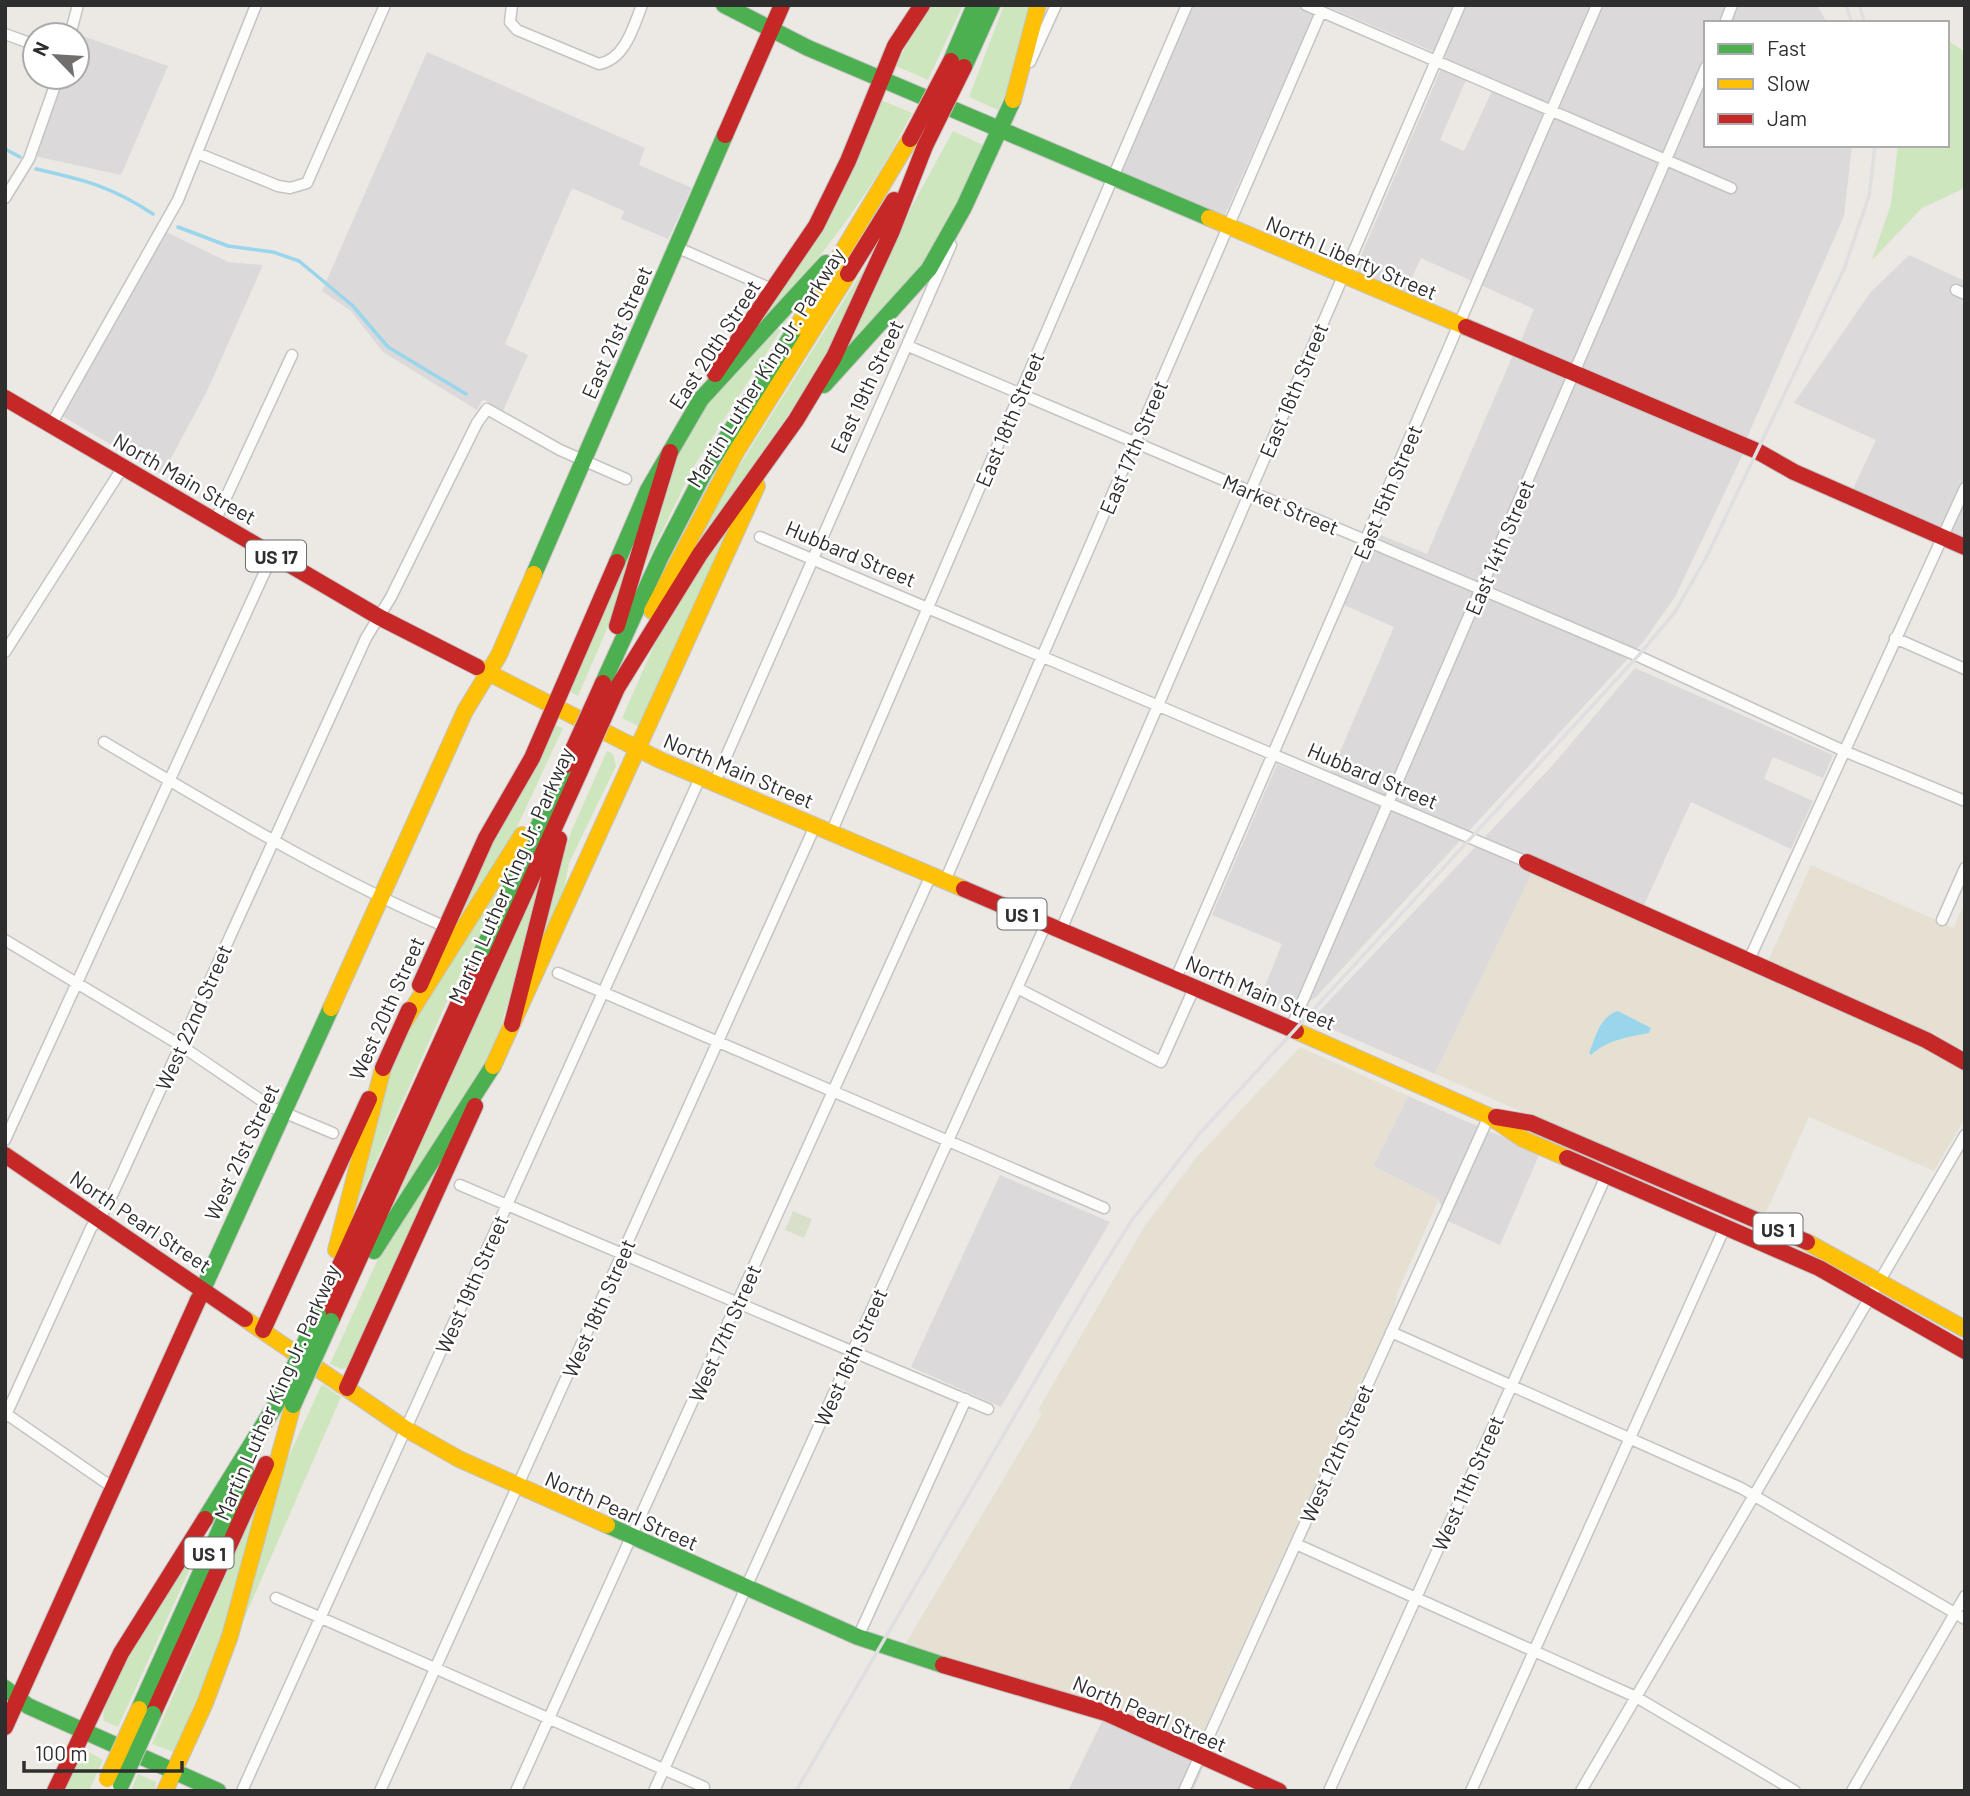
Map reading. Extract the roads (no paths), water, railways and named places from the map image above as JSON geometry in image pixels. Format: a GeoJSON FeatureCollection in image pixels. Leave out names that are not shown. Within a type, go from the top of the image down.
{"type":"FeatureCollection","features":[{"type":"Feature","properties":{"kind":"main road","name":"North Liberty Street"},"geometry":{"type":"LineString","coordinates":[[724,5],[758,20],[770,30],[882,80],[1757,451],[1794,472],[1965,547]]}},
{"type":"Feature","properties":{"kind":"main road","name":"East 21st Street"},"geometry":{"type":"LineString","coordinates":[[486,673],[499,655],[782,5]]}},
{"type":"Feature","properties":{"kind":"main road"},"geometry":{"type":"LineString","coordinates":[[895,46],[922,5]]}},
{"type":"Feature","properties":{"kind":"main road","name":"Martin Luther King Jr. Parkway"},"geometry":{"type":"LineString","coordinates":[[958,64],[975,5]]}},
{"type":"Feature","properties":{"kind":"main road","name":"Martin Luther King Jr. Parkway"},"geometry":{"type":"LineString","coordinates":[[609,683],[719,477],[878,227],[958,64],[992,5]]}},
{"type":"Feature","properties":{"kind":"main road"},"geometry":{"type":"LineString","coordinates":[[1013,100],[1038,5]]}},
{"type":"Feature","properties":{"kind":"main road","name":"East 20th Street"},"geometry":{"type":"LineString","coordinates":[[552,707],[648,490],[701,398],[823,213],[895,46]]}},
{"type":"Feature","properties":{"kind":"main road","name":"East 19th Street"},"geometry":{"type":"LineString","coordinates":[[974,191],[1013,100]]}},
{"type":"Feature","properties":{"kind":"main road"},"geometry":{"type":"LineString","coordinates":[[638,749],[741,516],[845,334],[891,233],[918,142]]}},
{"type":"Feature","properties":{"kind":"main road","name":"Martin Luther King Jr. Parkway"},"geometry":{"type":"LineString","coordinates":[[112,1786],[609,683],[661,556],[704,473],[845,251],[918,142]]}},
{"type":"Feature","properties":{"kind":"main road"},"geometry":{"type":"LineString","coordinates":[[609,683],[796,419],[921,279],[974,191]]}},
{"type":"Feature","properties":{"kind":"main road"},"geometry":{"type":"LineString","coordinates":[[701,398],[828,260],[845,251]]}},
{"type":"Feature","properties":{"kind":"main road","name":"North Main Street"},"geometry":{"type":"LineString","coordinates":[[5,398],[379,617],[638,749],[707,781],[1195,986],[1489,1116],[1523,1139],[1819,1268],[1965,1351]]}},
{"type":"Feature","properties":{"kind":"main road"},"geometry":{"type":"LineString","coordinates":[[609,683],[611,643],[630,589],[670,453]]}},
{"type":"Feature","properties":{"kind":"main road","name":"West 21st Street"},"geometry":{"type":"LineString","coordinates":[[5,1727],[474,691],[486,673]]}},
{"type":"Feature","properties":{"kind":"main road","name":"West 20th Street"},"geometry":{"type":"LineString","coordinates":[[263,1330],[485,838],[532,758],[552,707]]}},
{"type":"Feature","properties":{"kind":"main road","name":"US 1"},"geometry":{"type":"LineString","coordinates":[[325,1317],[493,1066],[638,749]]}},
{"type":"Feature","properties":{"kind":"main road"},"geometry":{"type":"LineString","coordinates":[[403,1024],[496,878],[538,806],[569,771]]}},
{"type":"Feature","properties":{"kind":"main road"},"geometry":{"type":"LineString","coordinates":[[512,1024],[569,771]]}},
{"type":"Feature","properties":{"kind":"main road","name":"Martin Luther King Jr. Parkway"},"geometry":{"type":"LineString","coordinates":[[325,1317],[329,1287],[569,771]]}},
{"type":"Feature","properties":{"kind":"main road","name":"Hubbard Street"},"geometry":{"type":"LineString","coordinates":[[1527,862],[1926,1040],[1965,1062]]}},
{"type":"Feature","properties":{"kind":"main road"},"geometry":{"type":"LineString","coordinates":[[347,1388],[493,1066]]}},
{"type":"Feature","properties":{"kind":"main road"},"geometry":{"type":"LineString","coordinates":[[329,1287],[331,1264],[383,1068]]}},
{"type":"Feature","properties":{"kind":"main road","name":"North Main Street"},"geometry":{"type":"LineString","coordinates":[[1489,1116],[1531,1122],[1814,1245],[1965,1329]]}},
{"type":"Feature","properties":{"kind":"main road","name":"North Pearl Street"},"geometry":{"type":"LineString","coordinates":[[5,1154],[406,1429],[458,1460],[858,1637],[894,1651],[1074,1702],[1279,1791]]}},
{"type":"Feature","properties":{"kind":"main road"},"geometry":{"type":"LineString","coordinates":[[55,1791],[82,1730],[133,1631],[286,1401]]}},
{"type":"Feature","properties":{"kind":"main road"},"geometry":{"type":"LineString","coordinates":[[165,1791],[205,1703],[230,1636],[286,1401]]}},
{"type":"Feature","properties":{"kind":"main road"},"geometry":{"type":"LineString","coordinates":[[5,1688],[18,1699],[82,1730],[218,1791]]}},
{"type":"Feature","properties":{"kind":"street"},"geometry":{"type":"LineString","coordinates":[[51,425],[178,200],[256,5]]}},
{"type":"Feature","properties":{"kind":"street"},"geometry":{"type":"LineString","coordinates":[[197,153],[278,186],[290,188],[307,183],[385,5]]}},
{"type":"Feature","properties":{"kind":"street"},"geometry":{"type":"LineString","coordinates":[[512,5],[510,22],[517,30],[599,64],[610,62],[620,53],[642,5]]}},
{"type":"Feature","properties":{"kind":"street","name":"East 20th Street"},"geometry":{"type":"LineString","coordinates":[[895,46],[911,5]]}},
{"type":"Feature","properties":{"kind":"street","name":"East 19th Street"},"geometry":{"type":"LineString","coordinates":[[1013,100],[1056,5]]}},
{"type":"Feature","properties":{"kind":"street","name":"East 18th Street"},"geometry":{"type":"LineString","coordinates":[[823,829],[927,608],[1187,5]]}},
{"type":"Feature","properties":{"kind":"street"},"geometry":{"type":"LineString","coordinates":[[1306,5],[1731,188]]}},
{"type":"Feature","properties":{"kind":"street","name":"East 16th Street"},"geometry":{"type":"LineString","coordinates":[[1054,927],[1158,706],[1460,5]]}},
{"type":"Feature","properties":{"kind":"street","name":"East 15th Street"},"geometry":{"type":"LineString","coordinates":[[1176,978],[1597,5]]}},
{"type":"Feature","properties":{"kind":"street","name":"East 17th Street"},"geometry":{"type":"LineString","coordinates":[[938,878],[1042,657],[1321,12]]}},
{"type":"Feature","properties":{"kind":"street","name":"East 14th Street"},"geometry":{"type":"LineString","coordinates":[[1291,1028],[1704,72]]}},
{"type":"Feature","properties":{"kind":"street"},"geometry":{"type":"LineString","coordinates":[[5,198],[29,159],[53,91]]}},
{"type":"Feature","properties":{"kind":"street","name":"East 19th Street"},"geometry":{"type":"LineString","coordinates":[[707,781],[812,559],[974,191]]}},
{"type":"Feature","properties":{"kind":"street"},"geometry":{"type":"LineString","coordinates":[[676,247],[774,290]]}},
{"type":"Feature","properties":{"kind":"street","name":"Market Street"},"geometry":{"type":"LineString","coordinates":[[908,346],[1650,661],[1844,751],[1965,802]]}},
{"type":"Feature","properties":{"kind":"street"},"geometry":{"type":"LineString","coordinates":[[215,521],[292,355]]}},
{"type":"Feature","properties":{"kind":"street","name":"West 22nd Street"},"geometry":{"type":"LineString","coordinates":[[6,1415],[90,1228],[121,1176],[366,638],[477,423],[487,409],[583,461]]}},
{"type":"Feature","properties":{"kind":"street"},"geometry":{"type":"LineString","coordinates":[[583,461],[626,479]]}},
{"type":"Feature","properties":{"kind":"street"},"geometry":{"type":"LineString","coordinates":[[5,652],[123,467]]}},
{"type":"Feature","properties":{"kind":"street"},"geometry":{"type":"LineString","coordinates":[[1748,962],[1965,488]]}},
{"type":"Feature","properties":{"kind":"street","name":"Hubbard Street"},"geometry":{"type":"LineString","coordinates":[[760,537],[1527,862]]}},
{"type":"Feature","properties":{"kind":"street"},"geometry":{"type":"LineString","coordinates":[[5,1140],[273,554]]}},
{"type":"Feature","properties":{"kind":"street"},"geometry":{"type":"LineString","coordinates":[[1895,638],[1965,669]]}},
{"type":"Feature","properties":{"kind":"street"},"geometry":{"type":"LineString","coordinates":[[104,742],[272,842],[380,898],[446,927]]}},
{"type":"Feature","properties":{"kind":"street","name":"West 19th Street"},"geometry":{"type":"LineString","coordinates":[[242,1791],[604,993],[707,781]]}},
{"type":"Feature","properties":{"kind":"street","name":"West 18th Street"},"geometry":{"type":"LineString","coordinates":[[380,1791],[718,1042],[823,829]]}},
{"type":"Feature","properties":{"kind":"street"},"geometry":{"type":"LineString","coordinates":[[1942,920],[1965,868]]}},
{"type":"Feature","properties":{"kind":"street","name":"West 17th Street"},"geometry":{"type":"LineString","coordinates":[[516,1791],[834,1091],[938,878]]}},
{"type":"Feature","properties":{"kind":"street","name":"West 16th Street"},"geometry":{"type":"LineString","coordinates":[[654,1791],[1017,988],[1054,927]]}},
{"type":"Feature","properties":{"kind":"street"},"geometry":{"type":"LineString","coordinates":[[5,940],[180,1045],[271,1107],[332,1133]]}},
{"type":"Feature","properties":{"kind":"street"},"geometry":{"type":"LineString","coordinates":[[558,974],[1104,1208]]}},
{"type":"Feature","properties":{"kind":"street"},"geometry":{"type":"LineString","coordinates":[[1017,988],[1161,1062],[1195,986]]}},
{"type":"Feature","properties":{"kind":"street","name":"West 12th Street"},"geometry":{"type":"LineString","coordinates":[[1184,1791],[1489,1116]]}},
{"type":"Feature","properties":{"kind":"street"},"geometry":{"type":"LineString","coordinates":[[1581,1791],[1965,1135]]}},
{"type":"Feature","properties":{"kind":"street","name":"West 11th Street"},"geometry":{"type":"LineString","coordinates":[[1329,1791],[1606,1176]]}},
{"type":"Feature","properties":{"kind":"street"},"geometry":{"type":"LineString","coordinates":[[460,1185],[988,1409]]}},
{"type":"Feature","properties":{"kind":"street"},"geometry":{"type":"LineString","coordinates":[[1471,1791],[1726,1227]]}},
{"type":"Feature","properties":{"kind":"street"},"geometry":{"type":"LineString","coordinates":[[1391,1332],[1753,1495],[1960,1616]]}},
{"type":"Feature","properties":{"kind":"street"},"geometry":{"type":"LineString","coordinates":[[858,1637],[966,1399]]}},
{"type":"Feature","properties":{"kind":"street"},"geometry":{"type":"LineString","coordinates":[[6,1415],[112,1487]]}},
{"type":"Feature","properties":{"kind":"street"},"geometry":{"type":"LineString","coordinates":[[1296,1544],[1636,1697],[1796,1791]]}},
{"type":"Feature","properties":{"kind":"street"},"geometry":{"type":"LineString","coordinates":[[1852,1791],[1960,1616],[1965,1596]]}},
{"type":"Feature","properties":{"kind":"street"},"geometry":{"type":"LineString","coordinates":[[276,1598],[704,1787]]}},
{"type":"Feature","properties":{"kind":"water"},"geometry":{"type":"Polygon","coordinates":[[[1618,1011],[1651,1028],[1649,1033],[1611,1043],[1591,1055],[1589,1053],[1599,1028],[1607,1017],[1618,1011]]]}},
{"type":"Feature","properties":{"kind":"waterway"},"geometry":{"type":"LineString","coordinates":[[5,149],[20,157]]}},
{"type":"Feature","properties":{"kind":"waterway"},"geometry":{"type":"LineString","coordinates":[[36,169],[97,185],[153,214]]}},
{"type":"Feature","properties":{"kind":"waterway"},"geometry":{"type":"LineString","coordinates":[[178,227],[228,246],[273,252],[299,261],[352,305],[388,347],[466,394]]}},
{"type":"Feature","properties":{"kind":"railway"},"geometry":{"type":"LineString","coordinates":[[1846,5],[1851,21]]}},
{"type":"Feature","properties":{"kind":"railway"},"geometry":{"type":"LineString","coordinates":[[1859,5],[1864,21]]}},
{"type":"Feature","properties":{"kind":"railway"},"geometry":{"type":"LineString","coordinates":[[796,1791],[1088,1290],[1132,1220],[1201,1132],[1638,656],[1675,612],[1708,554],[1844,269],[1869,196],[1875,147]]}}]}
